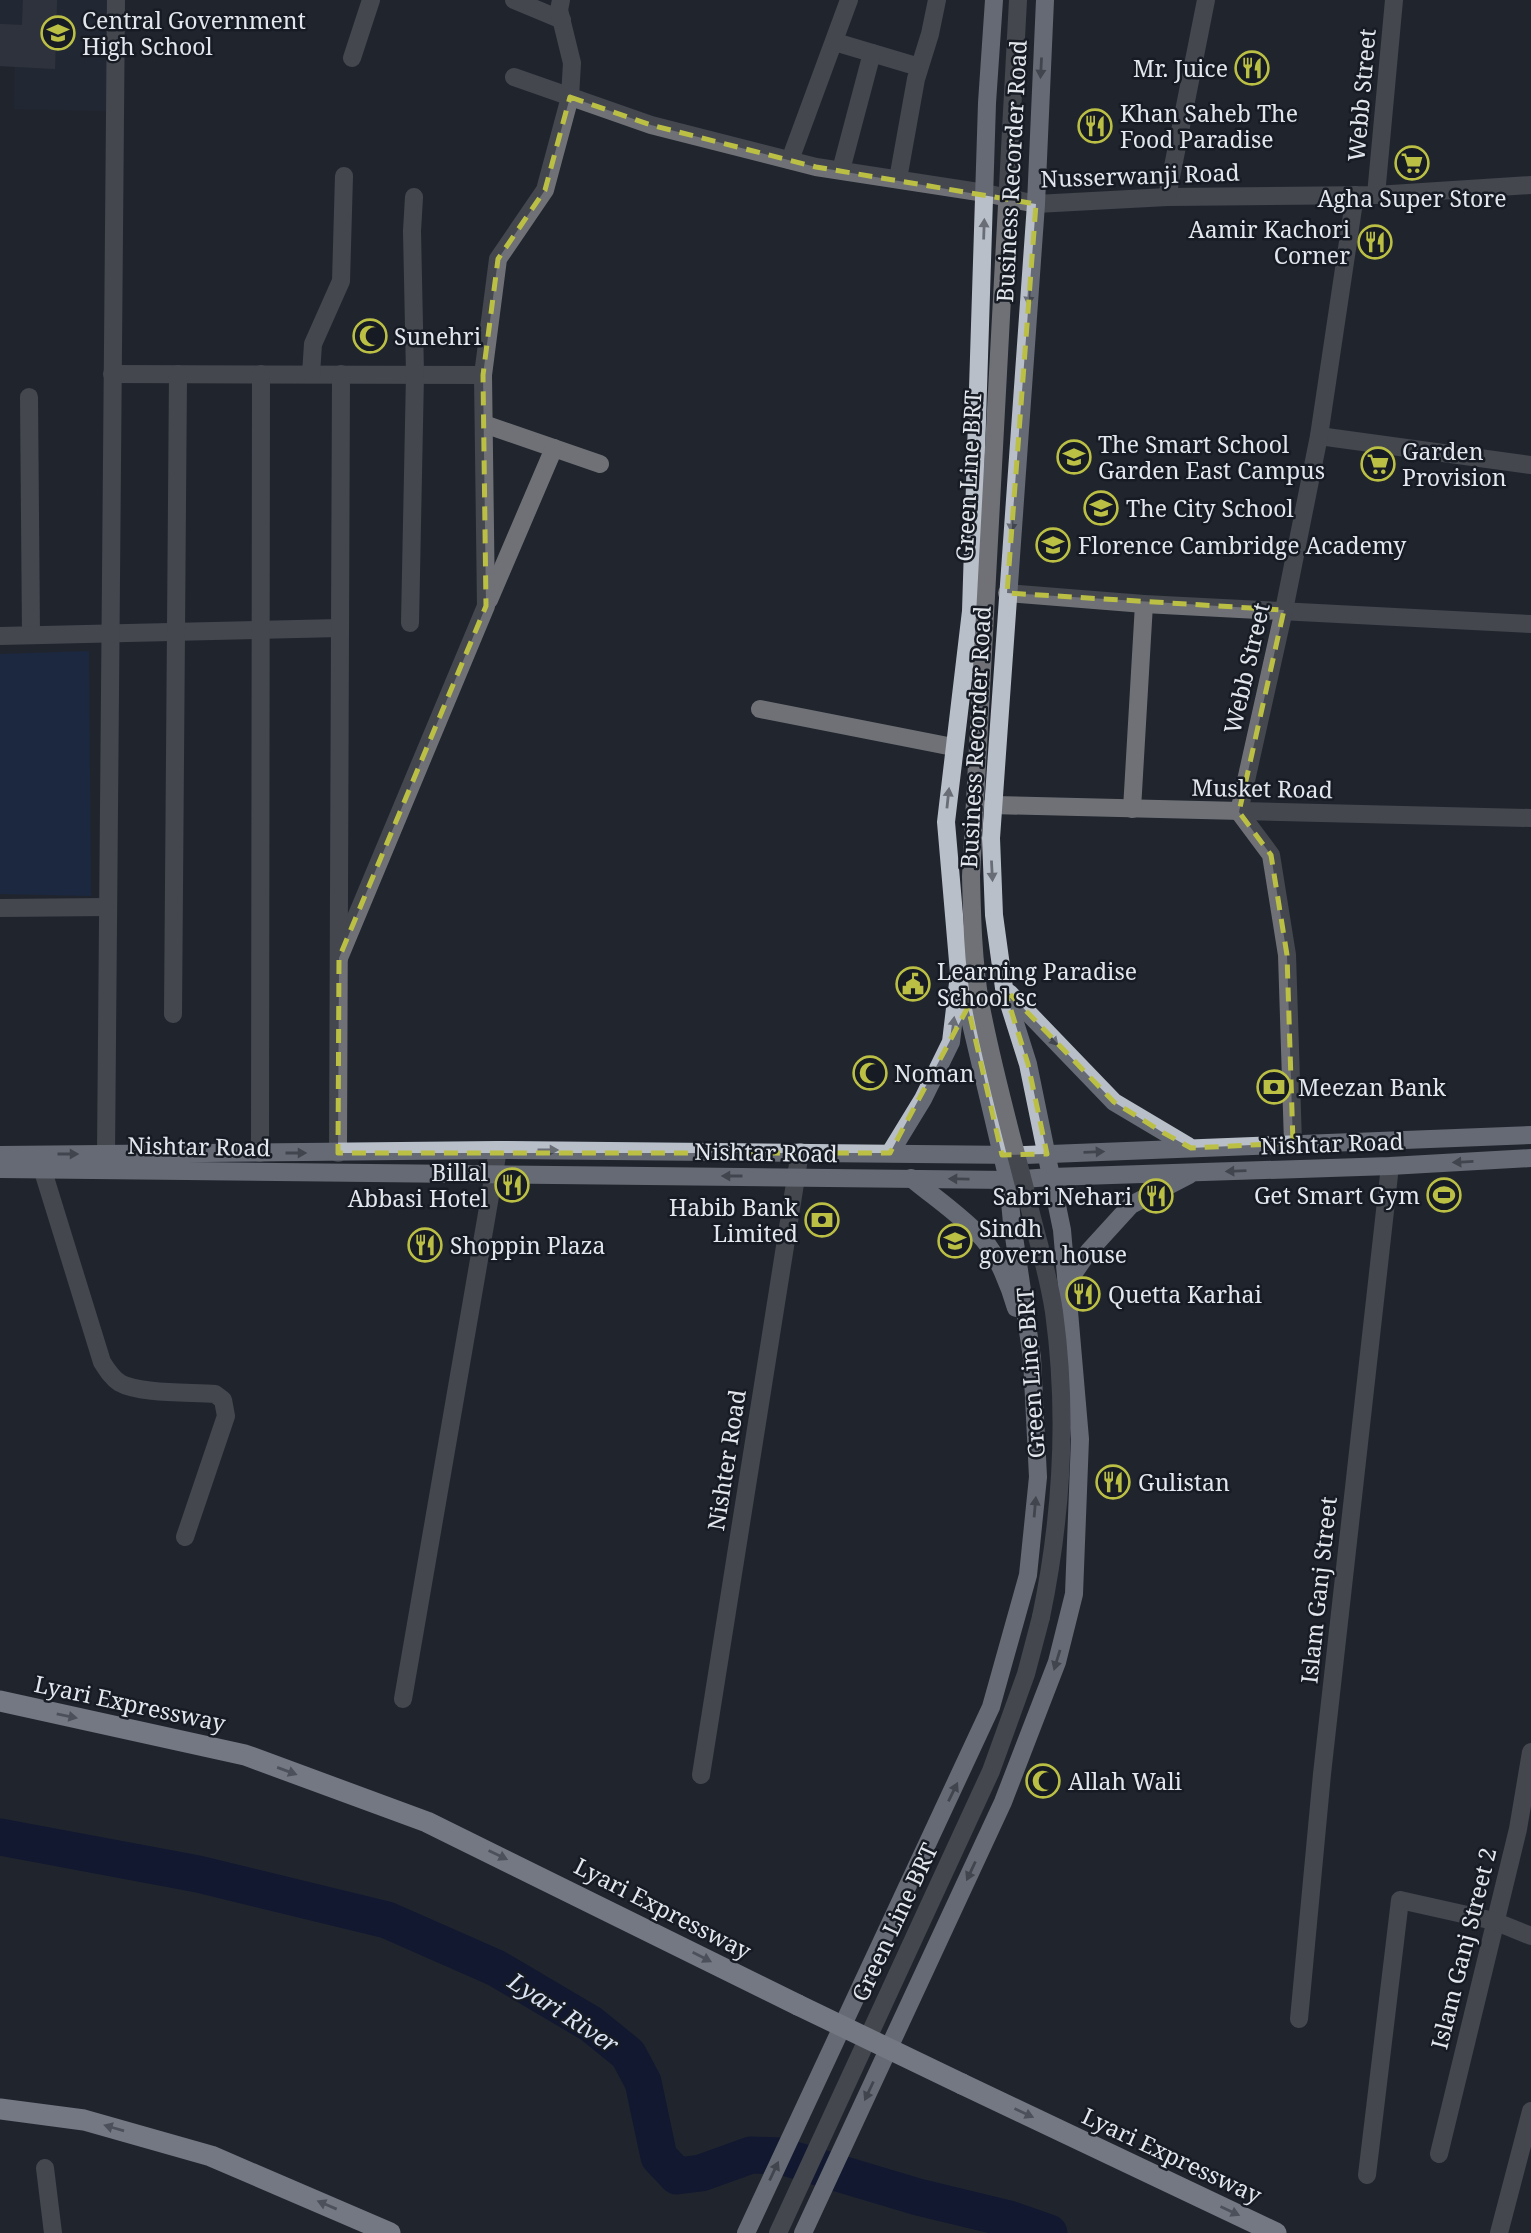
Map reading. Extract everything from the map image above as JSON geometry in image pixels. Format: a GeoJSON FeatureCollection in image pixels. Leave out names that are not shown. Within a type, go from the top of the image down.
{"type":"FeatureCollection","features":[{"type":"Feature","properties":{"kind":"highway","name":"Lyari Expressway"},"geometry":{"type":"LineString","coordinates":[[0,1701],[245,1755],[427,1822],[821,2016],[1276,2233]]}},
{"type":"Feature","properties":{"kind":"highway"},"geometry":{"type":"LineString","coordinates":[[0,2109],[84,2120],[212,2155],[390,2233]]}},
{"type":"Feature","properties":{"kind":"main road","name":"Business Recorder Road"},"geometry":{"type":"LineString","coordinates":[[746,2233],[958,1782],[990,1707],[1028,1575],[1038,1476],[1032,1358],[1012,1223],[1009,1180],[960,973],[946,822],[971,611],[987,103],[994,0]]}},
{"type":"Feature","properties":{"kind":"main road","name":"Business Recorder Road"},"geometry":{"type":"LineString","coordinates":[[803,2233],[1003,1802],[1057,1662],[1074,1594],[1080,1439],[1062,1230],[1028,1064],[1004,988],[994,915],[990,838],[1036,204],[1045,0]]}},
{"type":"Feature","properties":{"kind":"main road"},"geometry":{"type":"LineString","coordinates":[[890,1153],[923,1099],[951,1042],[960,973]]}},
{"type":"Feature","properties":{"kind":"main road"},"geometry":{"type":"LineString","coordinates":[[1004,988],[1114,1102],[1191,1147]]}},
{"type":"Feature","properties":{"kind":"main road","name":"Nishtar Road"},"geometry":{"type":"LineString","coordinates":[[0,1155],[498,1150],[1047,1154],[1531,1135]]}},
{"type":"Feature","properties":{"kind":"main road","name":"Nishtar Road"},"geometry":{"type":"LineString","coordinates":[[0,1169],[1009,1180],[1531,1158]]}},
{"type":"Feature","properties":{"kind":"main road"},"geometry":{"type":"LineString","coordinates":[[1067,1283],[1089,1251],[1131,1205],[1195,1172]]}},
{"type":"Feature","properties":{"kind":"main road"},"geometry":{"type":"LineString","coordinates":[[911,1178],[984,1240],[1010,1286],[1032,1358]]}},
{"type":"Feature","properties":{"kind":"street"},"geometry":{"type":"LineString","coordinates":[[106,1154],[116,0]]}},
{"type":"Feature","properties":{"kind":"street"},"geometry":{"type":"LineString","coordinates":[[352,58],[371,0]]}},
{"type":"Feature","properties":{"kind":"street"},"geometry":{"type":"LineString","coordinates":[[514,0],[562,20]]}},
{"type":"Feature","properties":{"kind":"street"},"geometry":{"type":"LineString","coordinates":[[486,606],[483,374],[498,259],[545,190],[570,97],[572,63],[559,10],[561,0]]}},
{"type":"Feature","properties":{"kind":"street"},"geometry":{"type":"LineString","coordinates":[[790,160],[849,0]]}},
{"type":"Feature","properties":{"kind":"street"},"geometry":{"type":"LineString","coordinates":[[898,179],[919,67],[937,0]]}},
{"type":"Feature","properties":{"kind":"street","name":"Green Line BRT"},"geometry":{"type":"LineString","coordinates":[[778,2233],[1006,1735],[1041,1617],[1056,1537],[1062,1439],[1054,1311],[980,1001],[974,947],[971,876],[1018,0]]}},
{"type":"Feature","properties":{"kind":"street"},"geometry":{"type":"LineString","coordinates":[[1167,197],[1206,0]]}},
{"type":"Feature","properties":{"kind":"street","name":"Webb Street"},"geometry":{"type":"LineString","coordinates":[[1376,195],[1394,0]]}},
{"type":"Feature","properties":{"kind":"street"},"geometry":{"type":"LineString","coordinates":[[835,42],[919,67]]}},
{"type":"Feature","properties":{"kind":"street"},"geometry":{"type":"LineString","coordinates":[[841,170],[872,53]]}},
{"type":"Feature","properties":{"kind":"street","name":"Nusserwanji Road"},"geometry":{"type":"LineString","coordinates":[[514,77],[651,125],[790,160],[1036,204],[1167,197],[1376,195],[1531,186]]}},
{"type":"Feature","properties":{"kind":"street"},"geometry":{"type":"LineString","coordinates":[[311,374],[313,345],[341,281],[344,176]]}},
{"type":"Feature","properties":{"kind":"street","name":"Webb Street"},"geometry":{"type":"LineString","coordinates":[[1239,812],[1319,436],[1356,195]]}},
{"type":"Feature","properties":{"kind":"street"},"geometry":{"type":"LineString","coordinates":[[411,623],[415,374],[412,231],[414,197]]}},
{"type":"Feature","properties":{"kind":"street"},"geometry":{"type":"LineString","coordinates":[[112,374],[483,374]]}},
{"type":"Feature","properties":{"kind":"street"},"geometry":{"type":"LineString","coordinates":[[173,1014],[178,374]]}},
{"type":"Feature","properties":{"kind":"street"},"geometry":{"type":"LineString","coordinates":[[260,1153],[261,374]]}},
{"type":"Feature","properties":{"kind":"street"},"geometry":{"type":"LineString","coordinates":[[338,1153],[341,374]]}},
{"type":"Feature","properties":{"kind":"street"},"geometry":{"type":"LineString","coordinates":[[29,397],[32,635]]}},
{"type":"Feature","properties":{"kind":"street"},"geometry":{"type":"LineString","coordinates":[[484,424],[600,464]]}},
{"type":"Feature","properties":{"kind":"street"},"geometry":{"type":"LineString","coordinates":[[1319,436],[1531,466]]}},
{"type":"Feature","properties":{"kind":"street"},"geometry":{"type":"LineString","coordinates":[[339,958],[554,448]]}},
{"type":"Feature","properties":{"kind":"street"},"geometry":{"type":"LineString","coordinates":[[1007,593],[1144,604],[1531,624]]}},
{"type":"Feature","properties":{"kind":"street"},"geometry":{"type":"LineString","coordinates":[[1132,809],[1144,604]]}},
{"type":"Feature","properties":{"kind":"street"},"geometry":{"type":"LineString","coordinates":[[0,636],[340,628]]}},
{"type":"Feature","properties":{"kind":"street"},"geometry":{"type":"LineString","coordinates":[[760,709],[953,747]]}},
{"type":"Feature","properties":{"kind":"street","name":"Musket Road"},"geometry":{"type":"LineString","coordinates":[[992,805],[1531,818]]}},
{"type":"Feature","properties":{"kind":"street"},"geometry":{"type":"LineString","coordinates":[[1239,812],[1271,855],[1287,955],[1293,1143]]}},
{"type":"Feature","properties":{"kind":"street"},"geometry":{"type":"LineString","coordinates":[[0,908],[108,907]]}},
{"type":"Feature","properties":{"kind":"street"},"geometry":{"type":"LineString","coordinates":[[404,1699],[498,1150]]}},
{"type":"Feature","properties":{"kind":"street","name":"Nishter Road"},"geometry":{"type":"LineString","coordinates":[[701,1775],[800,1152]]}},
{"type":"Feature","properties":{"kind":"street","name":"Islam Ganj Street"},"geometry":{"type":"LineString","coordinates":[[1299,2020],[1325,1747],[1390,1166]]}},
{"type":"Feature","properties":{"kind":"street"},"geometry":{"type":"LineString","coordinates":[[42,1168],[102,1362],[110,1375],[134,1388],[215,1394],[223,1400],[226,1416],[185,1537]]}},
{"type":"Feature","properties":{"kind":"street","name":"Islam Ganj Street 2"},"geometry":{"type":"LineString","coordinates":[[1439,2154],[1518,1829],[1531,1752]]}},
{"type":"Feature","properties":{"kind":"street"},"geometry":{"type":"LineString","coordinates":[[1367,2175],[1400,1900],[1494,1922],[1531,1936]]}},
{"type":"Feature","properties":{"kind":"street"},"geometry":{"type":"LineString","coordinates":[[1499,2233],[1531,2111]]}},
{"type":"Feature","properties":{"kind":"street"},"geometry":{"type":"LineString","coordinates":[[46,2168],[53,2233]]}},
{"type":"Feature","properties":{"kind":"highlighted area"},"geometry":{"type":"Polygon","coordinates":[[[570,97],[651,125],[816,167],[1036,204],[1007,593],[1284,610],[1239,812],[1271,855],[1287,955],[1293,1143],[1191,1148],[1114,1102],[1004,988],[1028,1064],[1047,1154],[1002,1155],[968,1007],[890,1153],[338,1153],[339,958],[486,606],[483,375],[498,259],[545,190],[570,97]]]}},
{"type":"Feature","properties":{"kind":"shaded area","name":"Central Government High School"},"geometry":{"type":"Polygon","coordinates":[[[0,0],[116,0],[115,111],[14,109],[15,67],[0,66],[0,0]]]}},
{"type":"Feature","properties":{"kind":"shaded area"},"geometry":{"type":"Polygon","coordinates":[[[89,651],[91,896],[0,894],[0,654],[89,651]]]}},
{"type":"Feature","properties":{"kind":"building"},"geometry":{"type":"Polygon","coordinates":[[[23,0],[57,0],[55,69],[0,66],[0,24],[22,25],[23,0]]]}},
{"type":"Feature","properties":{"kind":"waterway","name":"Lyari River"},"geometry":{"type":"LineString","coordinates":[[0,1837],[198,1874],[387,1920],[496,1968],[591,2024],[628,2054],[643,2082],[659,2157],[677,2176],[701,2173],[751,2155],[781,2156],[918,2197],[1009,2219],[1049,2233]]}},
{"type":"Feature","properties":{"kind":"place","name":"Central Government High School"},"geometry":{"type":"Point","coordinates":[58,33]}},
{"type":"Feature","properties":{"kind":"place","name":"Mr. Juice"},"geometry":{"type":"Point","coordinates":[1252,68]}},
{"type":"Feature","properties":{"kind":"place","name":"Khan Saheb The Food Paradise"},"geometry":{"type":"Point","coordinates":[1095,126]}},
{"type":"Feature","properties":{"kind":"place","name":"Agha Super Store"},"geometry":{"type":"Point","coordinates":[1412,163]}},
{"type":"Feature","properties":{"kind":"place","name":"Aamir Kachori Corner"},"geometry":{"type":"Point","coordinates":[1375,242]}},
{"type":"Feature","properties":{"kind":"place","name":"Sunehri"},"geometry":{"type":"Point","coordinates":[370,336]}},
{"type":"Feature","properties":{"kind":"place","name":"The Smart School Garden East Campus"},"geometry":{"type":"Point","coordinates":[1074,457]}},
{"type":"Feature","properties":{"kind":"place","name":"Garden Provision"},"geometry":{"type":"Point","coordinates":[1378,464]}},
{"type":"Feature","properties":{"kind":"place","name":"The City School"},"geometry":{"type":"Point","coordinates":[1101,508]}},
{"type":"Feature","properties":{"kind":"place","name":"Florence Cambridge Academy"},"geometry":{"type":"Point","coordinates":[1053,545]}},
{"type":"Feature","properties":{"kind":"place","name":"Learning Paradise School sc"},"geometry":{"type":"Point","coordinates":[913,984]}},
{"type":"Feature","properties":{"kind":"place","name":"Noman"},"geometry":{"type":"Point","coordinates":[870,1073]}},
{"type":"Feature","properties":{"kind":"place","name":"Meezan Bank"},"geometry":{"type":"Point","coordinates":[1274,1087]}},
{"type":"Feature","properties":{"kind":"place","name":"Billal Abbasi Hotel"},"geometry":{"type":"Point","coordinates":[512,1185]}},
{"type":"Feature","properties":{"kind":"place","name":"Get Smart Gym"},"geometry":{"type":"Point","coordinates":[1444,1195]}},
{"type":"Feature","properties":{"kind":"place","name":"Sabri Nehari"},"geometry":{"type":"Point","coordinates":[1156,1196]}},
{"type":"Feature","properties":{"kind":"place","name":"Habib Bank Limited"},"geometry":{"type":"Point","coordinates":[822,1220]}},
{"type":"Feature","properties":{"kind":"place","name":"Sindh govern house"},"geometry":{"type":"Point","coordinates":[955,1241]}},
{"type":"Feature","properties":{"kind":"place","name":"Shoppin Plaza"},"geometry":{"type":"Point","coordinates":[425,1245]}},
{"type":"Feature","properties":{"kind":"place","name":"Quetta Karhai"},"geometry":{"type":"Point","coordinates":[1083,1294]}},
{"type":"Feature","properties":{"kind":"place","name":"Gulistan"},"geometry":{"type":"Point","coordinates":[1113,1482]}},
{"type":"Feature","properties":{"kind":"place","name":"Allah Wali"},"geometry":{"type":"Point","coordinates":[1043,1781]}}]}
